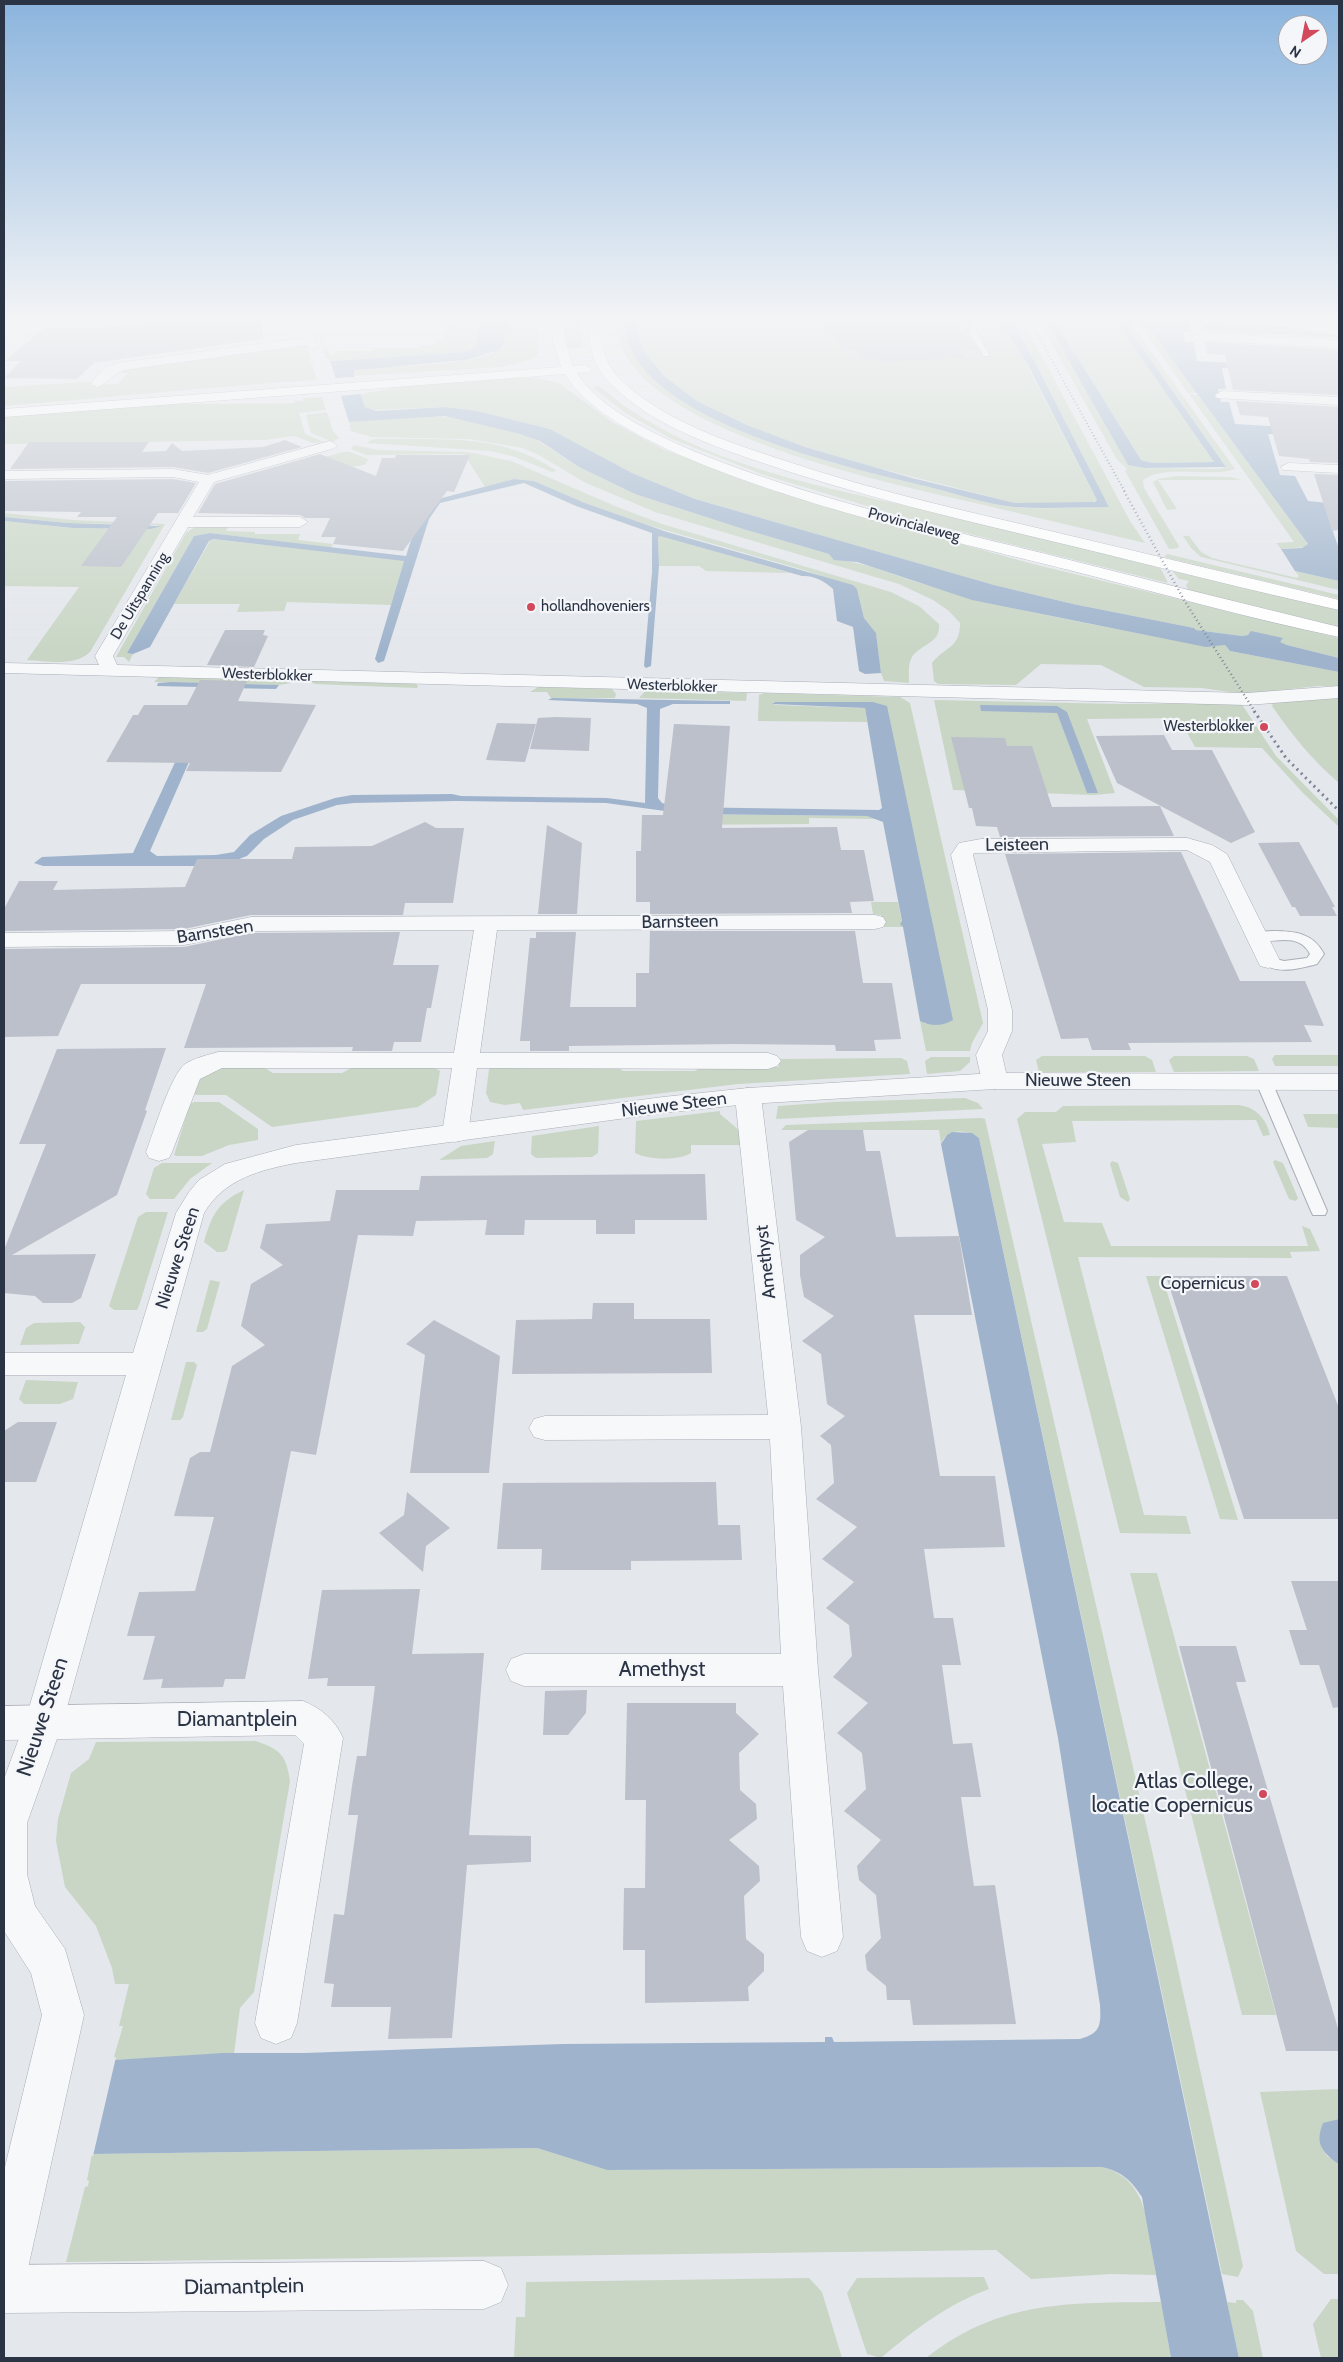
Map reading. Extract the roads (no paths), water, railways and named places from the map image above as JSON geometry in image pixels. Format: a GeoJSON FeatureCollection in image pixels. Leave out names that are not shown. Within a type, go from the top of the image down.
{"type":"FeatureCollection","features":[{"type":"Feature","properties":{"kind":"main road","name":"Provincialeweg"},"geometry":{"type":"LineString","coordinates":[[640,429],[678,449],[763,481],[860,511],[1339,632]]}},
{"type":"Feature","properties":{"kind":"main road","name":"Provincialeweg"},"geometry":{"type":"LineString","coordinates":[[690,429],[712,440],[822,478],[946,511],[1339,605]]}},
{"type":"Feature","properties":{"kind":"street"},"geometry":{"type":"LineString","coordinates":[[4,475],[174,473],[208,479],[300,447],[330,444]]}},
{"type":"Feature","properties":{"kind":"street"},"geometry":{"type":"LineString","coordinates":[[1288,466],[1339,469]]}},
{"type":"Feature","properties":{"kind":"street","name":"De Uitspanning"},"geometry":{"type":"LineString","coordinates":[[110,670],[104,656],[208,479]]}},
{"type":"Feature","properties":{"kind":"street"},"geometry":{"type":"LineString","coordinates":[[183,522],[300,522]]}},
{"type":"Feature","properties":{"kind":"street","name":"Westerblokker"},"geometry":{"type":"LineString","coordinates":[[4,668],[1246,699],[1339,692]]}},
{"type":"Feature","properties":{"kind":"street","name":"Leisteen"},"geometry":{"type":"LineString","coordinates":[[994,1081],[989,1054],[1000,1031],[1000,1010],[962,855],[968,848],[981,845],[1187,844],[1200,846],[1210,851],[1219,859],[1268,961]]}},
{"type":"Feature","properties":{"kind":"street","name":"Barnsteen"},"geometry":{"type":"LineString","coordinates":[[4,940],[184,938],[233,926],[251,924],[874,922]]}},
{"type":"Feature","properties":{"kind":"street"},"geometry":{"type":"LineString","coordinates":[[455,1134],[486,924]]}},
{"type":"Feature","properties":{"kind":"street"},"geometry":{"type":"LineString","coordinates":[[159,1152],[185,1081],[194,1070],[218,1060],[768,1061]]}},
{"type":"Feature","properties":{"kind":"street","name":"Nieuwe Steen"},"geometry":{"type":"LineString","coordinates":[[4,2268],[63,2014],[50,1964],[18,1915],[7,1874],[7,1823],[44,1722],[190,1212],[204,1190],[221,1177],[241,1167],[296,1154],[663,1105],[748,1096],[994,1081],[1339,1082]]}},
{"type":"Feature","properties":{"kind":"street","name":"Amethyst"},"geometry":{"type":"LineString","coordinates":[[748,1096],[785,1427],[800,1670],[822,1938]]}},
{"type":"Feature","properties":{"kind":"street"},"geometry":{"type":"LineString","coordinates":[[4,1364],[145,1364]]}},
{"type":"Feature","properties":{"kind":"street"},"geometry":{"type":"LineString","coordinates":[[545,1428],[785,1427]]}},
{"type":"Feature","properties":{"kind":"street","name":"Amethyst"},"geometry":{"type":"LineString","coordinates":[[524,1670],[800,1670]]}},
{"type":"Feature","properties":{"kind":"street","name":"Diamantplein"},"geometry":{"type":"LineString","coordinates":[[4,1723],[303,1718],[324,1738],[276,2022]]}},
{"type":"Feature","properties":{"kind":"street","name":"Diamantplein"},"geometry":{"type":"LineString","coordinates":[[4,2289],[484,2285]]}},
{"type":"Feature","properties":{"kind":"lane","name":"Leisteen"},"geometry":{"type":"LineString","coordinates":[[1256,936],[1284,936],[1308,940],[1315,946],[1317,954],[1312,961],[1300,964],[1275,964],[1268,961]]}},
{"type":"Feature","properties":{"kind":"lane"},"geometry":{"type":"LineString","coordinates":[[1264,1082],[1319,1211]]}},
{"type":"Feature","properties":{"kind":"water"},"geometry":{"type":"Polygon","coordinates":[[[500,429],[550,429],[632,473],[695,499],[994,585],[1073,604],[1194,628],[1196,630],[1242,636],[1248,635],[1251,631],[1283,638],[1280,642],[1287,645],[1339,658],[1339,672],[1230,651],[1225,645],[1206,647],[972,600],[857,562],[834,560],[829,554],[743,529],[635,494],[579,467],[540,441],[500,429]]]}},
{"type":"Feature","properties":{"kind":"water"},"geometry":{"type":"Polygon","coordinates":[[[737,429],[758,429],[805,447],[912,478],[1015,503],[1095,502],[1097,500],[1061,429],[1069,429],[1109,507],[1026,508],[992,503],[846,466],[737,429]]]}},
{"type":"Feature","properties":{"kind":"water"},"geometry":{"type":"Polygon","coordinates":[[[1108,429],[1122,429],[1141,460],[1152,463],[1214,462],[1191,429],[1199,429],[1226,467],[1144,468],[1128,465],[1108,429]]]}},
{"type":"Feature","properties":{"kind":"water"},"geometry":{"type":"Polygon","coordinates":[[[1223,429],[1339,430],[1339,437],[1268,434],[1280,475],[1295,476],[1308,501],[1339,504],[1339,516],[1335,517],[1331,526],[1339,549],[1339,581],[1295,571],[1281,549],[1302,548],[1308,544],[1223,429]]]}},
{"type":"Feature","properties":{"kind":"water"},"geometry":{"type":"Polygon","coordinates":[[[514,479],[534,481],[585,503],[667,532],[853,585],[857,589],[864,618],[876,633],[881,673],[865,674],[859,671],[853,627],[837,621],[833,589],[823,581],[660,536],[658,537],[659,566],[651,666],[646,668],[644,666],[652,572],[652,533],[576,506],[524,483],[440,503],[429,519],[384,661],[378,663],[375,659],[404,561],[213,539],[209,541],[150,647],[133,654],[127,653],[194,536],[210,533],[406,556],[423,503],[514,479]]]}},
{"type":"Feature","properties":{"kind":"water"},"geometry":{"type":"Polygon","coordinates":[[[4,517],[68,523],[161,526],[151,529],[73,528],[4,521],[4,517]]]}},
{"type":"Feature","properties":{"kind":"water"},"geometry":{"type":"Polygon","coordinates":[[[158,683],[279,685],[276,689],[229,688],[220,691],[150,851],[157,856],[216,855],[234,852],[250,835],[281,816],[335,798],[352,795],[452,794],[461,796],[607,798],[645,803],[647,708],[637,704],[548,700],[552,698],[730,701],[730,704],[673,704],[660,709],[658,798],[662,803],[677,807],[879,810],[882,808],[865,708],[772,704],[775,702],[873,702],[887,706],[953,1020],[937,1025],[920,1021],[903,927],[900,924],[902,921],[883,822],[867,816],[687,814],[606,803],[456,801],[354,803],[337,805],[293,820],[264,839],[247,856],[221,866],[43,866],[34,863],[42,857],[133,853],[208,691],[198,687],[157,686],[158,683]]]}},
{"type":"Feature","properties":{"kind":"water"},"geometry":{"type":"Polygon","coordinates":[[[980,705],[1057,706],[1067,712],[1098,793],[1087,793],[1057,713],[981,711],[980,705]]]}},
{"type":"Feature","properties":{"kind":"water"},"geometry":{"type":"Polygon","coordinates":[[[952,1132],[972,1133],[979,1138],[1239,2358],[1171,2358],[1142,2197],[1125,2177],[1101,2167],[607,2170],[537,2148],[92,2154],[4,2057],[113,2060],[223,2053],[304,2053],[562,2044],[825,2042],[825,2037],[832,2037],[834,2042],[1080,2039],[1096,2031],[1100,2023],[1100,2005],[1058,1738],[941,1144],[947,1135],[952,1132]]]}},
{"type":"Feature","properties":{"kind":"water"},"geometry":{"type":"Polygon","coordinates":[[[1339,2119],[1339,2163],[1337,2163],[1323,2150],[1320,2136],[1323,2123],[1339,2119]]]}},
{"type":"Feature","properties":{"kind":"railway"},"geometry":{"type":"LineString","coordinates":[[1090,429],[1125,492]]}},
{"type":"Feature","properties":{"kind":"railway"},"geometry":{"type":"LineString","coordinates":[[1124,491],[1184,600],[1255,712]]}},
{"type":"Feature","properties":{"kind":"railway"},"geometry":{"type":"LineString","coordinates":[[1254,711],[1286,758],[1339,811]]}},
{"type":"Feature","properties":{"kind":"place","name":"hollandhoveniers"},"geometry":{"type":"Point","coordinates":[531,607]}},
{"type":"Feature","properties":{"kind":"place","name":"Westerblokker"},"geometry":{"type":"Point","coordinates":[1264,727]}},
{"type":"Feature","properties":{"kind":"place","name":"Copernicus"},"geometry":{"type":"Point","coordinates":[1255,1284]}},
{"type":"Feature","properties":{"kind":"place","name":"Atlas College, locatie Copernicus"},"geometry":{"type":"Point","coordinates":[1263,1794]}}]}
